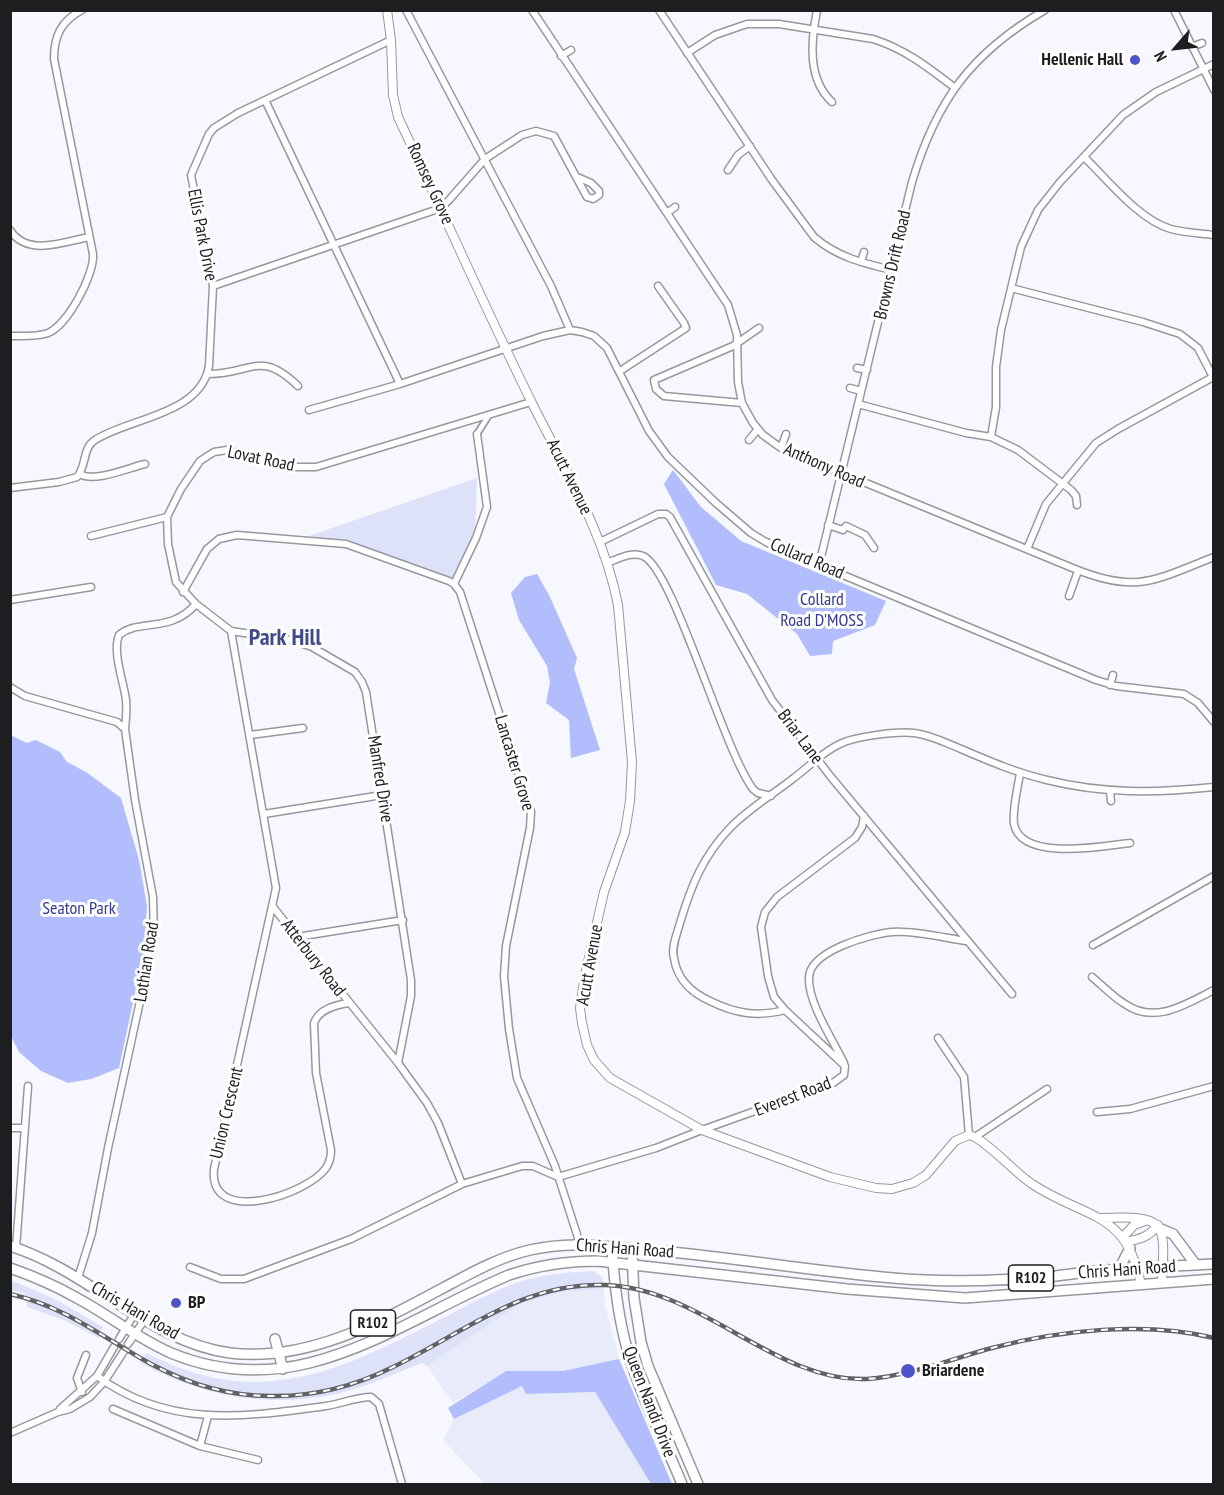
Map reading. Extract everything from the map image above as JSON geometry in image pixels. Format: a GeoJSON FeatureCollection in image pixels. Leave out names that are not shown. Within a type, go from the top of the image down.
{"type":"FeatureCollection","features":[{"type":"Feature","properties":{"kind":"main road"},"geometry":{"type":"LineString","coordinates":[[1160,1227],[1173,1234],[1196,1265]]}},
{"type":"Feature","properties":{"kind":"main road"},"geometry":{"type":"LineString","coordinates":[[1119,1269],[1126,1242]]}},
{"type":"Feature","properties":{"kind":"main road","name":"Chris Hani Road"},"geometry":{"type":"LineString","coordinates":[[14,1247],[78,1278],[181,1339],[215,1350],[249,1354],[277,1352],[321,1344],[348,1335],[479,1270],[521,1253],[580,1244],[946,1282],[1214,1264]]}},
{"type":"Feature","properties":{"kind":"main road","name":"Queen Nandi Drive"},"geometry":{"type":"LineString","coordinates":[[612,1247],[622,1328],[628,1351],[682,1485]]}},
{"type":"Feature","properties":{"kind":"main road","name":"Queen Nandi Drive"},"geometry":{"type":"LineString","coordinates":[[632,1249],[636,1321],[640,1342],[698,1485]]}},
{"type":"Feature","properties":{"kind":"main road","name":"Chris Hani Road"},"geometry":{"type":"LineString","coordinates":[[10,1268],[76,1297],[135,1334],[170,1352],[195,1362],[244,1371],[283,1369],[312,1364],[343,1354],[369,1344],[490,1283],[528,1269],[571,1261],[633,1265],[930,1297],[1000,1297],[1214,1279]]}},
{"type":"Feature","properties":{"kind":"main road"},"geometry":{"type":"LineString","coordinates":[[417,1319],[423,1312],[423,1299]]}},
{"type":"Feature","properties":{"kind":"main road"},"geometry":{"type":"LineString","coordinates":[[275,1339],[283,1369]]}},
{"type":"Feature","properties":{"kind":"street"},"geometry":{"type":"LineString","coordinates":[[10,336],[45,334],[53,330],[82,291],[93,266],[93,254],[54,59],[54,45],[61,26],[82,10]]}},
{"type":"Feature","properties":{"kind":"street","name":"Romsey Grove"},"geometry":{"type":"LineString","coordinates":[[387,10],[395,107],[507,349]]}},
{"type":"Feature","properties":{"kind":"street"},"geometry":{"type":"LineString","coordinates":[[309,410],[570,330],[551,286],[406,10]]}},
{"type":"Feature","properties":{"kind":"street","name":"Anthony Road"},"geometry":{"type":"LineString","coordinates":[[532,10],[728,305],[738,343],[738,382],[742,403],[758,429],[781,448],[1078,571],[1108,581],[1137,583],[1159,579],[1214,557]]}},
{"type":"Feature","properties":{"kind":"street"},"geometry":{"type":"LineString","coordinates":[[659,10],[805,227],[814,237],[836,253],[892,270]]}},
{"type":"Feature","properties":{"kind":"street"},"geometry":{"type":"LineString","coordinates":[[817,10],[812,60],[820,89],[832,102]]}},
{"type":"Feature","properties":{"kind":"street","name":"Browns Drift Road"},"geometry":{"type":"LineString","coordinates":[[819,565],[920,154],[932,126],[955,88],[976,62],[994,44],[1045,10]]}},
{"type":"Feature","properties":{"kind":"street"},"geometry":{"type":"LineString","coordinates":[[1173,10],[1214,90]]}},
{"type":"Feature","properties":{"kind":"street"},"geometry":{"type":"LineString","coordinates":[[687,53],[715,35],[747,24],[779,24],[887,43],[919,60],[955,88]]}},
{"type":"Feature","properties":{"kind":"street","name":"Ellis Park Drive"},"geometry":{"type":"LineString","coordinates":[[208,374],[213,286],[191,175],[201,149],[214,128],[265,100],[391,40]]}},
{"type":"Feature","properties":{"kind":"street"},"geometry":{"type":"LineString","coordinates":[[1192,47],[1202,43]]}},
{"type":"Feature","properties":{"kind":"street"},"geometry":{"type":"LineString","coordinates":[[561,56],[571,50]]}},
{"type":"Feature","properties":{"kind":"street"},"geometry":{"type":"LineString","coordinates":[[991,437],[996,407],[997,357],[1011,288],[1021,247],[1038,210],[1105,133],[1137,104],[1156,92],[1214,64]]}},
{"type":"Feature","properties":{"kind":"street"},"geometry":{"type":"LineString","coordinates":[[265,100],[399,384]]}},
{"type":"Feature","properties":{"kind":"street"},"geometry":{"type":"LineString","coordinates":[[213,286],[441,208],[485,159],[529,132],[543,132],[554,136],[577,177]]}},
{"type":"Feature","properties":{"kind":"street"},"geometry":{"type":"LineString","coordinates":[[728,170],[738,155],[750,146]]}},
{"type":"Feature","properties":{"kind":"street"},"geometry":{"type":"LineString","coordinates":[[757,156],[763,150]]}},
{"type":"Feature","properties":{"kind":"street"},"geometry":{"type":"LineString","coordinates":[[1084,157],[1133,205],[1153,220],[1170,229],[1214,235]]}},
{"type":"Feature","properties":{"kind":"street"},"geometry":{"type":"LineString","coordinates":[[667,213],[675,207]]}},
{"type":"Feature","properties":{"kind":"street"},"geometry":{"type":"LineString","coordinates":[[10,230],[16,238],[35,246],[89,237]]}},
{"type":"Feature","properties":{"kind":"street"},"geometry":{"type":"LineString","coordinates":[[861,262],[864,252]]}},
{"type":"Feature","properties":{"kind":"street"},"geometry":{"type":"LineString","coordinates":[[620,371],[686,328],[658,286]]}},
{"type":"Feature","properties":{"kind":"street"},"geometry":{"type":"LineString","coordinates":[[1011,288],[1143,322],[1180,334],[1198,348],[1214,377],[1106,435],[1090,449],[1046,504],[1027,549]]}},
{"type":"Feature","properties":{"kind":"street"},"geometry":{"type":"LineString","coordinates":[[742,403],[664,396],[659,393],[654,382],[657,378],[738,343],[759,328]]}},
{"type":"Feature","properties":{"kind":"street","name":"Collard Road"},"geometry":{"type":"LineString","coordinates":[[570,330],[582,332],[601,341],[613,358],[656,442],[675,464],[751,533],[819,565],[1110,685],[1184,694],[1198,703],[1214,722]]}},
{"type":"Feature","properties":{"kind":"street","name":"Acutt Avenue"},"geometry":{"type":"LineString","coordinates":[[507,349],[531,402],[573,481],[600,542],[614,580],[618,605],[632,762],[630,801],[625,832],[604,892],[589,955],[580,1008],[587,1045],[594,1060],[609,1078],[702,1130],[830,1177],[884,1189],[905,1187],[920,1179],[949,1145],[962,1137],[972,1136]]}},
{"type":"Feature","properties":{"kind":"street"},"geometry":{"type":"LineString","coordinates":[[10,488],[66,481],[80,474],[90,443],[104,435],[156,416],[176,405],[198,390],[208,374],[230,373],[260,364],[285,374],[298,386]]}},
{"type":"Feature","properties":{"kind":"street"},"geometry":{"type":"LineString","coordinates":[[857,368],[867,370]]}},
{"type":"Feature","properties":{"kind":"street"},"geometry":{"type":"LineString","coordinates":[[850,388],[861,392]]}},
{"type":"Feature","properties":{"kind":"street","name":"Lovat Road"},"geometry":{"type":"LineString","coordinates":[[167,517],[192,470],[200,461],[214,452],[227,450],[291,467],[316,467],[531,402]]}},
{"type":"Feature","properties":{"kind":"street"},"geometry":{"type":"LineString","coordinates":[[858,404],[966,433],[991,437],[1018,450],[1062,483],[1074,494],[1077,505]]}},
{"type":"Feature","properties":{"kind":"street"},"geometry":{"type":"LineString","coordinates":[[90,536],[167,517],[168,544],[176,582],[183,592],[210,545],[219,539],[237,535],[346,544],[454,584],[476,538],[487,507],[477,434],[489,415]]}},
{"type":"Feature","properties":{"kind":"street"},"geometry":{"type":"LineString","coordinates":[[749,440],[758,429]]}},
{"type":"Feature","properties":{"kind":"street"},"geometry":{"type":"LineString","coordinates":[[781,448],[786,434]]}},
{"type":"Feature","properties":{"kind":"street"},"geometry":{"type":"LineString","coordinates":[[80,474],[90,478],[144,464]]}},
{"type":"Feature","properties":{"kind":"street","name":"Briar Lane"},"geometry":{"type":"LineString","coordinates":[[600,542],[658,514],[666,514],[670,517],[767,692],[818,760],[1012,994]]}},
{"type":"Feature","properties":{"kind":"street"},"geometry":{"type":"LineString","coordinates":[[828,525],[843,530],[846,526],[866,535],[874,548]]}},
{"type":"Feature","properties":{"kind":"street"},"geometry":{"type":"LineString","coordinates":[[607,563],[636,554],[646,557],[653,564],[673,601],[732,750],[753,789],[758,793],[771,796]]}},
{"type":"Feature","properties":{"kind":"street"},"geometry":{"type":"LineString","coordinates":[[1069,596],[1078,571]]}},
{"type":"Feature","properties":{"kind":"street","name":"Lancaster Grove"},"geometry":{"type":"LineString","coordinates":[[454,584],[460,592],[473,629],[531,812],[525,854],[506,946],[505,999],[517,1078],[558,1177],[580,1244]]}},
{"type":"Feature","properties":{"kind":"street"},"geometry":{"type":"LineString","coordinates":[[10,600],[91,587]]}},
{"type":"Feature","properties":{"kind":"street","name":"Manfred Drive"},"geometry":{"type":"LineString","coordinates":[[183,592],[231,631],[305,644],[333,658],[359,676],[366,692],[412,990],[398,1063]]}},
{"type":"Feature","properties":{"kind":"street"},"geometry":{"type":"LineString","coordinates":[[124,729],[127,711],[118,657],[119,635],[130,629],[173,621],[187,613],[196,604]]}},
{"type":"Feature","properties":{"kind":"street","name":"Atterbury Road"},"geometry":{"type":"LineString","coordinates":[[231,631],[276,881],[273,908],[398,1063],[433,1113],[462,1184]]}},
{"type":"Feature","properties":{"kind":"street"},"geometry":{"type":"LineString","coordinates":[[1110,685],[1113,675]]}},
{"type":"Feature","properties":{"kind":"street"},"geometry":{"type":"LineString","coordinates":[[10,687],[25,696],[117,722],[124,729]]}},
{"type":"Feature","properties":{"kind":"street"},"geometry":{"type":"LineString","coordinates":[[250,735],[303,728]]}},
{"type":"Feature","properties":{"kind":"street","name":"Lothian Road"},"geometry":{"type":"LineString","coordinates":[[78,1278],[92,1233],[105,1159],[154,937],[153,897],[124,729]]}},
{"type":"Feature","properties":{"kind":"street"},"geometry":{"type":"LineString","coordinates":[[785,1010],[757,1015],[716,1004],[698,995],[681,977],[673,953],[687,898],[711,851],[737,821],[837,745],[851,740],[914,733],[937,739],[1020,773],[1053,782],[1110,792],[1146,793],[1214,787]]}},
{"type":"Feature","properties":{"kind":"street"},"geometry":{"type":"LineString","coordinates":[[1020,773],[1014,820],[1016,829],[1023,839],[1031,844],[1066,849],[1130,843]]}},
{"type":"Feature","properties":{"kind":"street"},"geometry":{"type":"LineString","coordinates":[[1110,792],[1111,801]]}},
{"type":"Feature","properties":{"kind":"street"},"geometry":{"type":"LineString","coordinates":[[264,814],[382,795]]}},
{"type":"Feature","properties":{"kind":"street","name":"Everest Road"},"geometry":{"type":"LineString","coordinates":[[558,1177],[639,1154],[833,1083],[844,1075],[845,1066],[774,997],[769,982],[761,927],[763,916],[777,897],[852,841],[862,827],[864,816]]}},
{"type":"Feature","properties":{"kind":"street"},"geometry":{"type":"LineString","coordinates":[[1093,945],[1214,876]]}},
{"type":"Feature","properties":{"kind":"street","name":"Union Crescent"},"geometry":{"type":"LineString","coordinates":[[273,908],[214,1169],[214,1183],[223,1194],[241,1202],[273,1198],[305,1184],[325,1169],[331,1158],[331,1150],[316,1073],[314,1023],[317,1016],[324,1011],[350,1003]]}},
{"type":"Feature","properties":{"kind":"street"},"geometry":{"type":"LineString","coordinates":[[297,937],[403,920]]}},
{"type":"Feature","properties":{"kind":"street"},"geometry":{"type":"LineString","coordinates":[[845,1066],[811,992],[809,974],[814,962],[830,951],[893,932],[967,941]]}},
{"type":"Feature","properties":{"kind":"street"},"geometry":{"type":"LineString","coordinates":[[1092,977],[1127,1006],[1148,1013],[1171,1011],[1214,990]]}},
{"type":"Feature","properties":{"kind":"street"},"geometry":{"type":"LineString","coordinates":[[938,1038],[964,1077],[972,1136],[1042,1190],[1101,1218],[1126,1242],[1137,1268],[1141,1285]]}},
{"type":"Feature","properties":{"kind":"street"},"geometry":{"type":"LineString","coordinates":[[14,1247],[28,1086]]}},
{"type":"Feature","properties":{"kind":"street"},"geometry":{"type":"LineString","coordinates":[[1097,1112],[1121,1111],[1214,1086]]}},
{"type":"Feature","properties":{"kind":"street"},"geometry":{"type":"LineString","coordinates":[[972,1136],[1047,1089]]}},
{"type":"Feature","properties":{"kind":"street"},"geometry":{"type":"LineString","coordinates":[[10,1128],[25,1128]]}},
{"type":"Feature","properties":{"kind":"street"},"geometry":{"type":"LineString","coordinates":[[190,1267],[221,1279],[237,1280],[255,1276],[361,1234],[462,1184],[522,1166],[533,1166],[558,1177]]}},
{"type":"Feature","properties":{"kind":"street"},"geometry":{"type":"LineString","coordinates":[[1101,1218],[1122,1217],[1148,1220],[1160,1227],[1164,1239],[1162,1283]]}},
{"type":"Feature","properties":{"kind":"street"},"geometry":{"type":"LineString","coordinates":[[1126,1242],[1134,1225],[1148,1220]]}},
{"type":"Feature","properties":{"kind":"street"},"geometry":{"type":"LineString","coordinates":[[1126,1242],[1145,1237],[1160,1227]]}},
{"type":"Feature","properties":{"kind":"street"},"geometry":{"type":"LineString","coordinates":[[119,1339],[135,1313]]}},
{"type":"Feature","properties":{"kind":"street"},"geometry":{"type":"LineString","coordinates":[[128,1344],[145,1319]]}},
{"type":"Feature","properties":{"kind":"street"},"geometry":{"type":"LineString","coordinates":[[58,1412],[97,1376],[114,1347]]}},
{"type":"Feature","properties":{"kind":"street"},"geometry":{"type":"LineString","coordinates":[[10,1433],[70,1409],[90,1397],[104,1382],[124,1351]]}},
{"type":"Feature","properties":{"kind":"street"},"geometry":{"type":"LineString","coordinates":[[82,1392],[77,1378],[86,1355]]}},
{"type":"Feature","properties":{"kind":"street"},"geometry":{"type":"LineString","coordinates":[[97,1376],[104,1382],[160,1408],[177,1413],[208,1416],[293,1410],[368,1397],[375,1398],[380,1404],[402,1485]]}},
{"type":"Feature","properties":{"kind":"street"},"geometry":{"type":"LineString","coordinates":[[113,1409],[200,1446],[258,1460]]}},
{"type":"Feature","properties":{"kind":"street"},"geometry":{"type":"LineString","coordinates":[[200,1446],[208,1416]]}},
{"type":"Feature","properties":{"kind":"shaded area"},"geometry":{"type":"Polygon","coordinates":[[[477,478],[475,530],[453,578],[354,544],[309,536],[477,478]]]}},
{"type":"Feature","properties":{"kind":"shaded area"},"geometry":{"type":"Polygon","coordinates":[[[593,1271],[602,1277],[604,1289],[560,1292],[520,1304],[427,1366],[422,1363],[344,1392],[291,1400],[239,1397],[188,1384],[139,1362],[147,1353],[187,1370],[224,1380],[261,1382],[296,1378],[331,1369],[366,1355],[514,1284],[550,1275],[593,1271]]]}},
{"type":"Feature","properties":{"kind":"shaded area"},"geometry":{"type":"Polygon","coordinates":[[[10,1280],[55,1299],[103,1327],[99,1338],[66,1321],[27,1307],[26,1294],[11,1290],[10,1280]]]}},
{"type":"Feature","properties":{"kind":"shaded area"},"geometry":{"type":"Polygon","coordinates":[[[604,1289],[605,1305],[619,1359],[563,1371],[506,1371],[453,1403],[427,1366],[520,1304],[560,1292],[604,1289]]]}},
{"type":"Feature","properties":{"kind":"shaded area"},"geometry":{"type":"Polygon","coordinates":[[[522,1386],[526,1394],[595,1392],[651,1484],[485,1484],[443,1440],[454,1419],[522,1386]]]}},
{"type":"Feature","properties":{"kind":"green space","name":"Collard Road D'MOSS"},"geometry":{"type":"Polygon","coordinates":[[[673,470],[701,507],[741,541],[886,601],[875,625],[833,641],[832,654],[810,656],[797,634],[747,594],[716,585],[664,484],[673,470]]]}},
{"type":"Feature","properties":{"kind":"green space"},"geometry":{"type":"Polygon","coordinates":[[[537,574],[549,595],[577,658],[574,669],[600,750],[571,758],[569,720],[546,703],[550,683],[547,666],[519,620],[511,593],[525,577],[537,574]]]}},
{"type":"Feature","properties":{"kind":"green space","name":"Seaton Park"},"geometry":{"type":"Polygon","coordinates":[[[10,735],[27,743],[36,740],[60,752],[67,762],[86,772],[121,798],[139,860],[147,906],[144,951],[119,1068],[91,1079],[68,1083],[41,1071],[19,1052],[11,1036],[10,735]]]}},
{"type":"Feature","properties":{"kind":"green space"},"geometry":{"type":"Polygon","coordinates":[[[619,1359],[672,1484],[651,1484],[595,1392],[526,1394],[522,1386],[454,1419],[448,1408],[506,1371],[563,1371],[619,1359]]]}},
{"type":"Feature","properties":{"kind":"railway"},"geometry":{"type":"LineString","coordinates":[[10,1294],[67,1315],[153,1365],[181,1378],[210,1388],[255,1395],[302,1395],[364,1380],[419,1354],[494,1312],[547,1292],[575,1286],[605,1285],[640,1290],[707,1317],[770,1352],[801,1366],[834,1376],[867,1379],[914,1371],[1018,1342],[1074,1332],[1160,1330],[1214,1338]]}},
{"type":"Feature","properties":{"kind":"place","name":"Hellenic Hall"},"geometry":{"type":"Point","coordinates":[1135,60]}},
{"type":"Feature","properties":{"kind":"place","name":"BP"},"geometry":{"type":"Point","coordinates":[176,1303]}},
{"type":"Feature","properties":{"kind":"place","name":"Briardene"},"geometry":{"type":"Point","coordinates":[908,1371]}},
{"type":"Feature","properties":{"kind":"district","name":"Park Hill"},"geometry":{"type":"Point","coordinates":[285,638]}}]}
